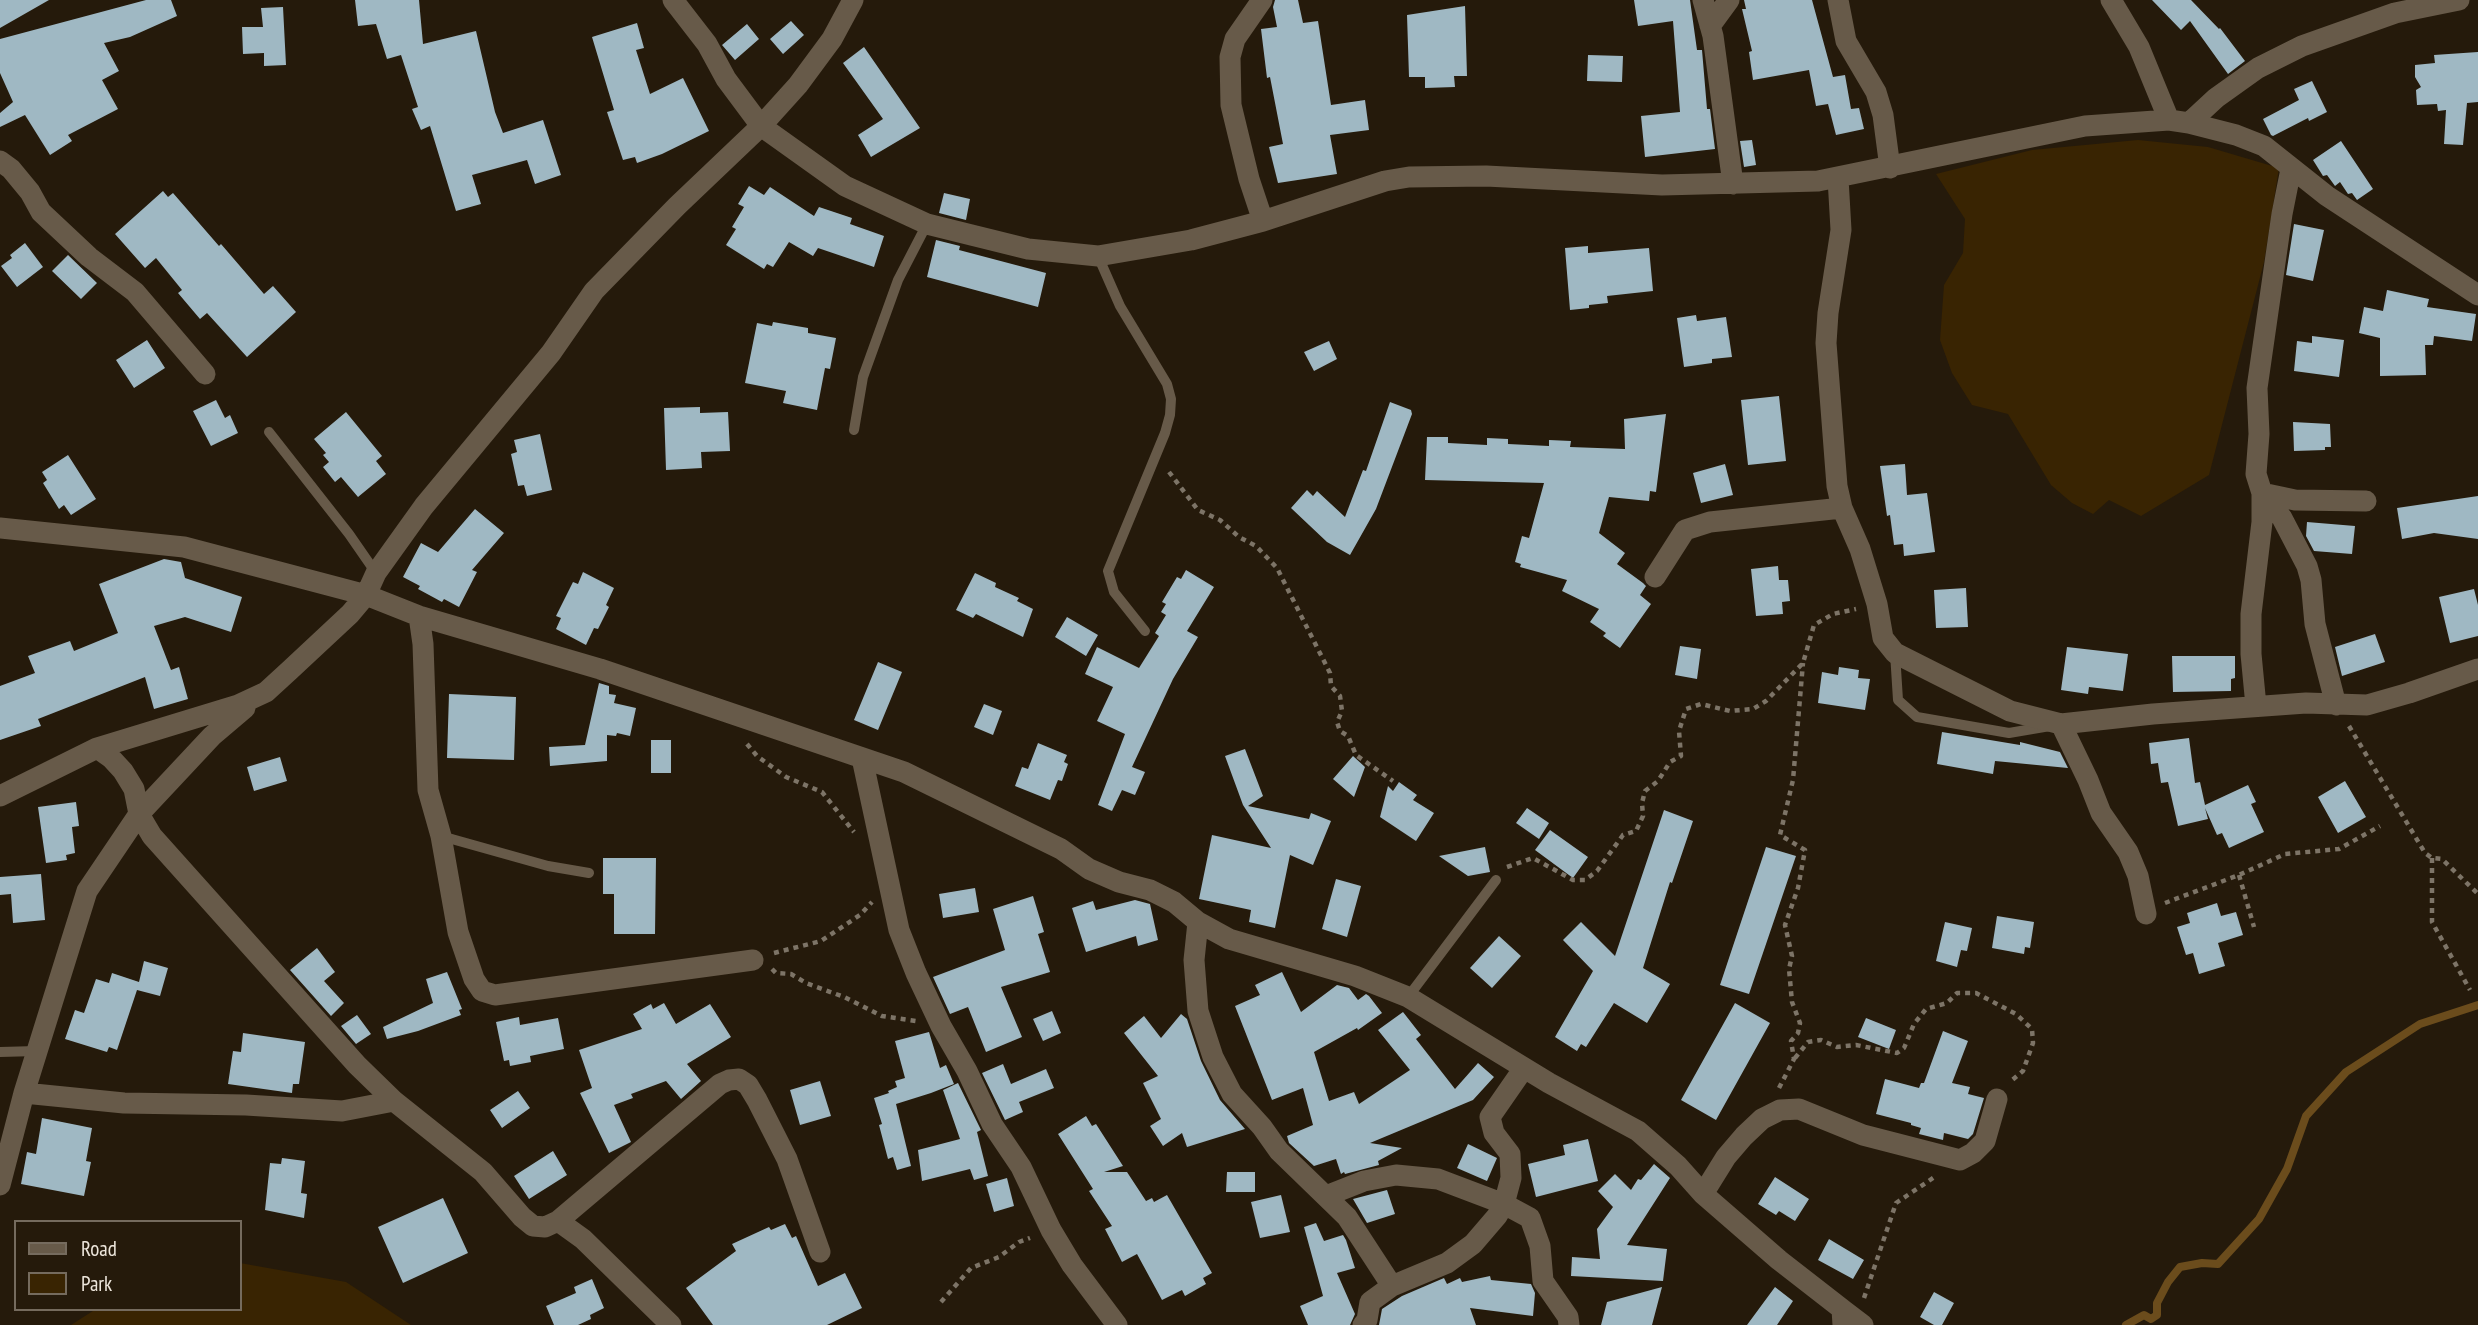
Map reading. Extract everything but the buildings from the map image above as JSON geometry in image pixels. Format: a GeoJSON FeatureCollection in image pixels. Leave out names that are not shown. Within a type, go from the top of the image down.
{"type":"FeatureCollection","features":[{"type":"Feature","properties":{"kind":"street"},"geometry":{"type":"LineString","coordinates":[[673,0],[707,44],[726,79],[761,126],[845,186],[927,224],[1028,249],[1098,256],[1191,240],[1263,221],[1385,180],[1409,177],[1486,176],[1662,185],[1818,181],[2085,126],[2179,121],[2236,135],[2264,146],[2327,196],[2478,295]]}},
{"type":"Feature","properties":{"kind":"street"},"geometry":{"type":"LineString","coordinates":[[0,1185],[24,1093],[87,891],[139,814],[212,736],[266,692],[351,614],[366,596],[376,573],[424,506],[551,354],[594,291],[761,126],[798,85],[832,39],[853,0]]}},
{"type":"Feature","properties":{"kind":"street"},"geometry":{"type":"LineString","coordinates":[[1262,0],[1235,39],[1230,57],[1231,105],[1249,179],[1263,221]]}},
{"type":"Feature","properties":{"kind":"street"},"geometry":{"type":"LineString","coordinates":[[1703,0],[1710,26],[1733,184]]}},
{"type":"Feature","properties":{"kind":"street"},"geometry":{"type":"LineString","coordinates":[[1710,26],[1729,0]]}},
{"type":"Feature","properties":{"kind":"street"},"geometry":{"type":"LineString","coordinates":[[1838,0],[1846,41],[1876,92],[1883,116],[1890,168]]}},
{"type":"Feature","properties":{"kind":"street"},"geometry":{"type":"LineString","coordinates":[[2111,0],[2179,121]]}},
{"type":"Feature","properties":{"kind":"street"},"geometry":{"type":"LineString","coordinates":[[2179,121],[2258,68],[2302,46],[2395,13],[2459,0]]}},
{"type":"Feature","properties":{"kind":"street"},"geometry":{"type":"LineString","coordinates":[[0,161],[11,169],[30,192],[41,212],[89,257],[135,292],[205,374]]}},
{"type":"Feature","properties":{"kind":"street"},"geometry":{"type":"LineString","coordinates":[[2256,706],[2251,654],[2251,614],[2262,522],[2262,493],[2256,474],[2259,434],[2257,388],[2291,169]]}},
{"type":"Feature","properties":{"kind":"street"},"geometry":{"type":"LineString","coordinates":[[1838,178],[1841,230],[1826,343],[1837,486],[1842,508],[1860,549],[1884,638],[1895,653],[2010,711],[2061,724],[2256,706],[2306,703],[2367,705],[2478,669]]}},
{"type":"Feature","properties":{"kind":"street"},"geometry":{"type":"LineString","coordinates":[[2262,493],[2295,500],[2366,501]]}},
{"type":"Feature","properties":{"kind":"street"},"geometry":{"type":"LineString","coordinates":[[2262,493],[2281,518],[2307,566],[2315,624],[2336,705]]}},
{"type":"Feature","properties":{"kind":"street"},"geometry":{"type":"LineString","coordinates":[[1655,577],[1685,530],[1710,522],[1842,508]]}},
{"type":"Feature","properties":{"kind":"street"},"geometry":{"type":"LineString","coordinates":[[0,528],[184,547],[366,596],[419,616],[588,665],[904,772],[1061,849],[1089,869],[1119,882],[1150,890],[1174,902],[1198,922],[1229,939],[1355,976],[1408,998],[1524,1068],[1638,1131],[1678,1166],[1703,1194],[1779,1260],[1863,1325]]}},
{"type":"Feature","properties":{"kind":"street"},"geometry":{"type":"LineString","coordinates":[[419,616],[423,644],[428,790],[441,836],[458,932],[474,979],[482,991],[495,995],[753,960]]}},
{"type":"Feature","properties":{"kind":"street"},"geometry":{"type":"LineString","coordinates":[[0,796],[97,748],[216,712],[266,692]]}},
{"type":"Feature","properties":{"kind":"street"},"geometry":{"type":"LineString","coordinates":[[2061,724],[2101,813],[2128,852],[2138,876],[2146,914]]}},
{"type":"Feature","properties":{"kind":"street"},"geometry":{"type":"LineString","coordinates":[[97,748],[111,758],[134,789],[139,814],[152,836],[357,1065],[394,1101],[483,1172],[533,1226],[545,1227],[558,1221],[720,1084],[739,1079],[748,1085],[757,1100],[786,1159],[820,1252]]}},
{"type":"Feature","properties":{"kind":"street"},"geometry":{"type":"LineString","coordinates":[[862,758],[899,930],[941,1026],[967,1071],[992,1124],[1021,1167],[1051,1230],[1072,1265],[1117,1325]]}},
{"type":"Feature","properties":{"kind":"street"},"geometry":{"type":"LineString","coordinates":[[1198,922],[1194,960],[1198,1011],[1213,1057],[1232,1094],[1262,1127],[1279,1152],[1347,1217],[1392,1286]]}},
{"type":"Feature","properties":{"kind":"street"},"geometry":{"type":"LineString","coordinates":[[1363,1325],[1367,1320],[1370,1302],[1392,1286],[1447,1263],[1474,1244],[1504,1204],[1511,1178],[1510,1154],[1494,1133],[1490,1117],[1524,1068]]}},
{"type":"Feature","properties":{"kind":"street"},"geometry":{"type":"LineString","coordinates":[[24,1093],[124,1103],[246,1105],[342,1111],[394,1101]]}},
{"type":"Feature","properties":{"kind":"street"},"geometry":{"type":"LineString","coordinates":[[1703,1194],[1726,1157],[1744,1136],[1762,1119],[1780,1110],[1799,1109],[1863,1135],[1905,1148],[1960,1160],[1973,1153],[1985,1141],[1997,1099]]}},
{"type":"Feature","properties":{"kind":"street"},"geometry":{"type":"LineString","coordinates":[[1326,1196],[1364,1181],[1396,1175],[1438,1179],[1504,1204],[1530,1218],[1540,1246],[1543,1281],[1568,1317],[1569,1325]]}},
{"type":"Feature","properties":{"kind":"street"},"geometry":{"type":"LineString","coordinates":[[558,1221],[583,1239],[671,1325]]}},
{"type":"Feature","properties":{"kind":"lane"},"geometry":{"type":"LineString","coordinates":[[854,430],[863,377],[898,280],[927,224]]}},
{"type":"Feature","properties":{"kind":"lane"},"geometry":{"type":"LineString","coordinates":[[1098,256],[1120,306],[1167,384],[1171,399],[1170,415],[1159,448],[1108,571],[1114,592],[1145,631]]}},
{"type":"Feature","properties":{"kind":"lane"},"geometry":{"type":"LineString","coordinates":[[269,432],[376,573]]}},
{"type":"Feature","properties":{"kind":"lane"},"geometry":{"type":"LineString","coordinates":[[1895,653],[1898,700],[1917,717],[2008,733],[2061,724]]}},
{"type":"Feature","properties":{"kind":"lane"},"geometry":{"type":"LineString","coordinates":[[441,836],[548,866],[589,873]]}},
{"type":"Feature","properties":{"kind":"lane"},"geometry":{"type":"LineString","coordinates":[[1408,998],[1496,880]]}},
{"type":"Feature","properties":{"kind":"lane"},"geometry":{"type":"LineString","coordinates":[[0,1052],[37,1051]]}},
{"type":"Feature","properties":{"kind":"path"},"geometry":{"type":"LineString","coordinates":[[1159,448],[1171,477],[1198,510],[1220,520],[1239,537],[1256,546],[1277,568],[1330,673],[1331,686],[1340,696],[1342,711],[1337,722],[1340,731],[1348,736],[1356,755],[1393,781]]}},
{"type":"Feature","properties":{"kind":"path"},"geometry":{"type":"LineString","coordinates":[[1794,1059],[1791,1041],[1798,1033],[1801,1023],[1792,1002],[1789,969],[1791,956],[1785,925],[1798,888],[1805,850],[1780,835],[1793,780],[1803,663],[1814,625],[1833,614],[1877,604]]}},
{"type":"Feature","properties":{"kind":"path"},"geometry":{"type":"LineString","coordinates":[[1496,880],[1505,868],[1533,858],[1573,880],[1585,880],[1597,871],[1623,835],[1636,831],[1643,816],[1645,791],[1658,781],[1670,762],[1681,756],[1679,731],[1686,709],[1701,704],[1730,711],[1753,709],[1766,701],[1803,663]]}},
{"type":"Feature","properties":{"kind":"path"},"geometry":{"type":"LineString","coordinates":[[2336,705],[2425,853],[2432,858],[2442,859],[2478,894]]}},
{"type":"Feature","properties":{"kind":"path"},"geometry":{"type":"LineString","coordinates":[[736,714],[742,737],[757,756],[786,778],[822,792],[858,836]]}},
{"type":"Feature","properties":{"kind":"path"},"geometry":{"type":"LineString","coordinates":[[2146,914],[2169,900],[2239,875],[2285,854],[2339,849],[2380,826]]}},
{"type":"Feature","properties":{"kind":"path"},"geometry":{"type":"LineString","coordinates":[[2432,858],[2432,922],[2470,990]]}},
{"type":"Feature","properties":{"kind":"path"},"geometry":{"type":"LineString","coordinates":[[2239,875],[2254,927]]}},
{"type":"Feature","properties":{"kind":"path"},"geometry":{"type":"LineString","coordinates":[[753,960],[821,941],[860,915],[879,894]]}},
{"type":"Feature","properties":{"kind":"path"},"geometry":{"type":"LineString","coordinates":[[753,960],[763,961],[776,973],[791,974],[882,1016],[941,1026]]}},
{"type":"Feature","properties":{"kind":"path"},"geometry":{"type":"LineString","coordinates":[[1779,1089],[1794,1059],[1808,1042],[1821,1040],[1837,1047],[1856,1045],[1897,1053],[1904,1048],[1914,1024],[1926,1009],[1947,1003],[1957,993],[1976,993],[2016,1014],[2032,1029],[2034,1043],[2023,1070],[2011,1081],[2008,1093],[1997,1099]]}},
{"type":"Feature","properties":{"kind":"path"},"geometry":{"type":"LineString","coordinates":[[1849,1312],[1896,1203],[1960,1160]]}},
{"type":"Feature","properties":{"kind":"path"},"geometry":{"type":"LineString","coordinates":[[941,1302],[971,1268],[999,1257],[1019,1241],[1051,1230]]}},
{"type":"Feature","properties":{"kind":"green space"},"geometry":{"type":"Polygon","coordinates":[[[2138,140],[2208,147],[2279,168],[2264,262],[2209,475],[2141,516],[2109,500],[2093,514],[2072,503],[2051,485],[2008,414],[1972,405],[1952,373],[1940,340],[1944,285],[1963,253],[1965,219],[1936,174],[2032,150],[2138,140]]]}},
{"type":"Feature","properties":{"kind":"green space"},"geometry":{"type":"Polygon","coordinates":[[[242,1263],[346,1282],[411,1325],[71,1325],[93,1311],[242,1311],[242,1263]]]}},
{"type":"Feature","properties":{"kind":"waterway"},"geometry":{"type":"LineString","coordinates":[[2126,1325],[2144,1315],[2151,1319],[2157,1315],[2157,1303],[2180,1267],[2202,1263],[2218,1264],[2259,1219],[2287,1169],[2306,1116],[2346,1072],[2420,1024],[2478,1005]]}}]}
